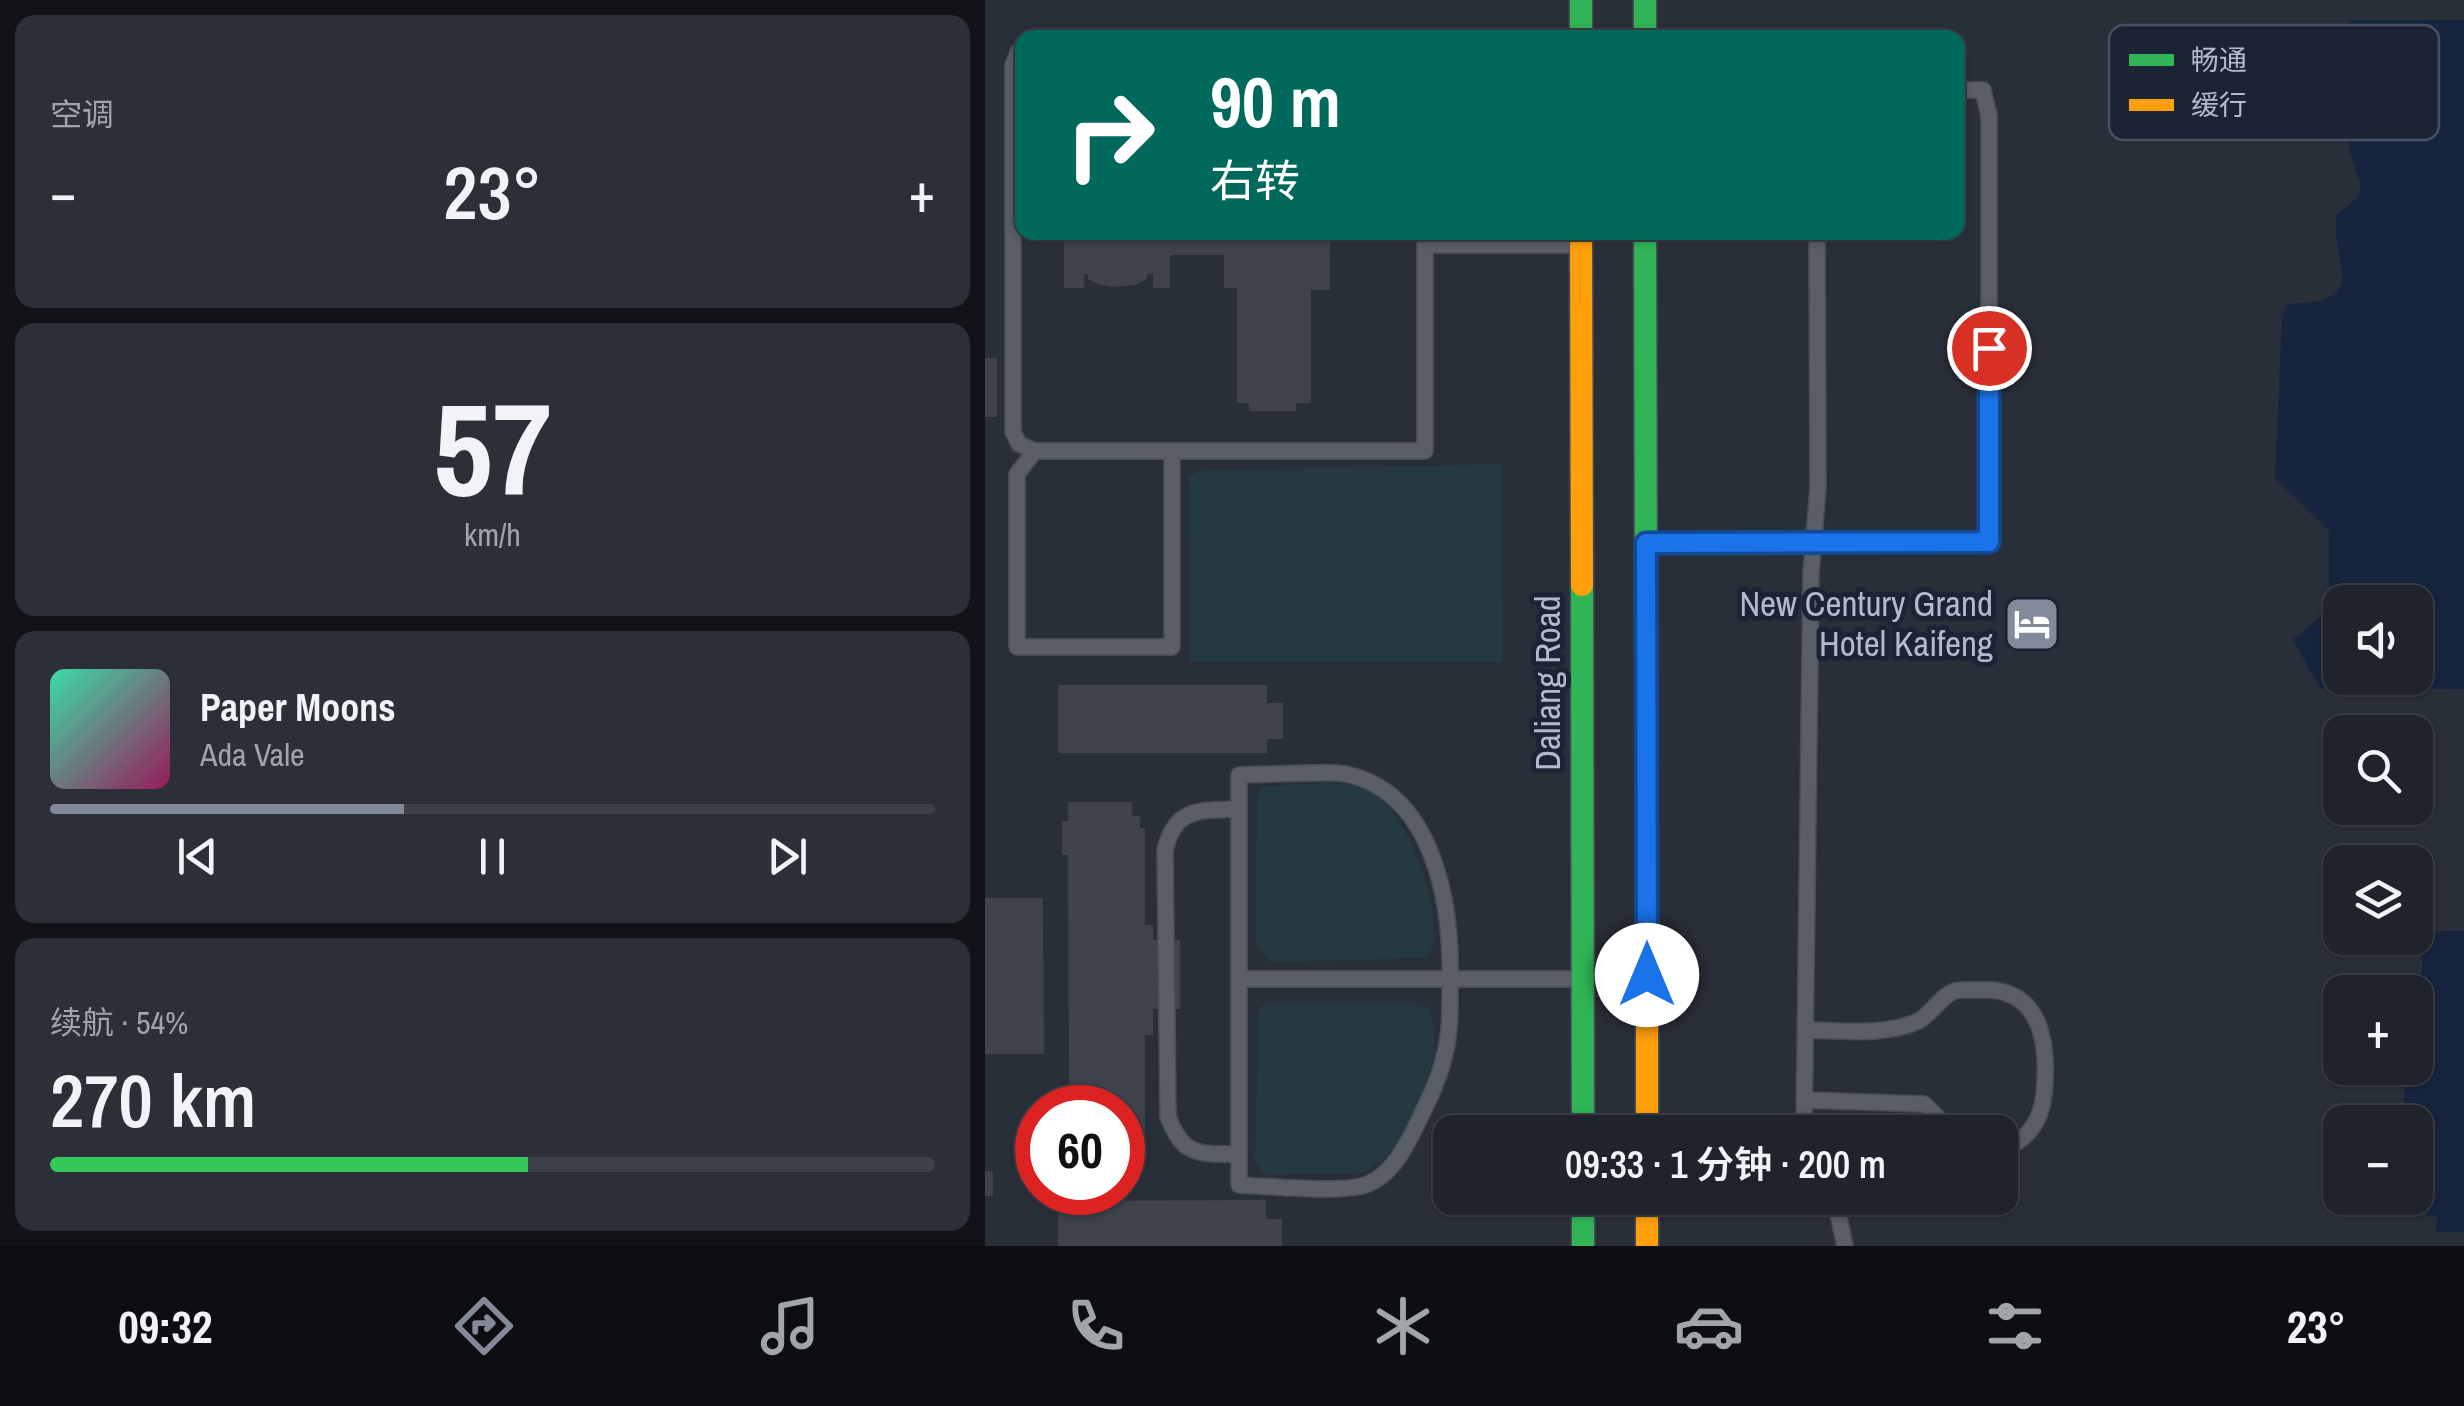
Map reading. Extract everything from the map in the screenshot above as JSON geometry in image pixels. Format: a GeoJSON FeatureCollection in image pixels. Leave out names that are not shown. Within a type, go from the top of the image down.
{"type":"FeatureCollection","features":[{"type":"Feature","properties":{"kind":"main road"},"geometry":{"type":"LineString","coordinates":[[1581,0],[1581,30]]}},
{"type":"Feature","properties":{"kind":"main road"},"geometry":{"type":"LineString","coordinates":[[1645,0],[1645,30]]}},
{"type":"Feature","properties":{"kind":"main road","name":"Daliang Road"},"geometry":{"type":"LineString","coordinates":[[1581,240],[1583,1115]]}},
{"type":"Feature","properties":{"kind":"main road"},"geometry":{"type":"LineString","coordinates":[[1645,240],[1647,1115]]}},
{"type":"Feature","properties":{"kind":"main road"},"geometry":{"type":"LineString","coordinates":[[1583,1215],[1583,1246]]}},
{"type":"Feature","properties":{"kind":"main road"},"geometry":{"type":"LineString","coordinates":[[1647,1215],[1647,1246]]}},
{"type":"Feature","properties":{"kind":"lane"},"geometry":{"type":"LineString","coordinates":[[1015,60],[1013,432],[1019,444],[1035,451],[1425,451],[1425,240]]}},
{"type":"Feature","properties":{"kind":"lane"},"geometry":{"type":"LineString","coordinates":[[1646,543],[1989,542],[1989,116],[1983,90],[1965,90]]}},
{"type":"Feature","properties":{"kind":"lane"},"geometry":{"type":"LineString","coordinates":[[1805,1115],[1813,542],[1818,486],[1817,240]]}},
{"type":"Feature","properties":{"kind":"lane"},"geometry":{"type":"LineString","coordinates":[[1035,451],[1017,474],[1017,647],[1172,647],[1172,451]]}},
{"type":"Feature","properties":{"kind":"lane"},"geometry":{"type":"LineString","coordinates":[[1347,774],[1373,785],[1397,802],[1417,824],[1441,884],[1448,919],[1449,1030],[1437,1080],[1408,1144],[1386,1171],[1367,1184],[1346,1188],[1239,1185],[1239,809],[1239,776],[1347,774]]}},
{"type":"Feature","properties":{"kind":"lane"},"geometry":{"type":"LineString","coordinates":[[1239,809],[1189,812],[1174,824],[1165,850],[1167,1116],[1189,1150],[1239,1154]]}},
{"type":"Feature","properties":{"kind":"lane"},"geometry":{"type":"LineString","coordinates":[[1239,978],[1584,980]]}},
{"type":"Feature","properties":{"kind":"lane"},"geometry":{"type":"LineString","coordinates":[[1805,1030],[1890,1030],[1919,1021],[1953,991],[2013,992],[2039,1024],[2045,1044],[2046,1072],[2043,1104],[2034,1124],[2018,1143]]}},
{"type":"Feature","properties":{"kind":"lane"},"geometry":{"type":"LineString","coordinates":[[1805,1100],[1924,1104],[1935,1115]]}},
{"type":"Feature","properties":{"kind":"lane"},"geometry":{"type":"LineString","coordinates":[[1838,1215],[1845,1246]]}},
{"type":"Feature","properties":{"kind":"green space"},"geometry":{"type":"Polygon","coordinates":[[[1502,464],[1503,662],[1190,662],[1189,477],[1199,471],[1502,464]]]}},
{"type":"Feature","properties":{"kind":"green space"},"geometry":{"type":"Polygon","coordinates":[[[1327,783],[1370,792],[1385,802],[1400,822],[1418,860],[1431,904],[1433,943],[1427,958],[1270,962],[1256,942],[1257,796],[1262,786],[1327,783]]]}},
{"type":"Feature","properties":{"kind":"green space"},"geometry":{"type":"Polygon","coordinates":[[[1265,1003],[1416,1003],[1428,1008],[1434,1028],[1434,1051],[1421,1102],[1409,1126],[1378,1163],[1360,1173],[1265,1175],[1255,1162],[1259,1009],[1265,1003]]]}},
{"type":"Feature","properties":{"kind":"water"},"geometry":{"type":"Polygon","coordinates":[[[2349,20],[2464,20],[2464,689],[2433,689],[2433,585],[2329,585],[2329,531],[2275,478],[2282,317],[2287,304],[2314,302],[2331,296],[2339,288],[2342,277],[2337,215],[2359,196],[2361,185],[2348,140],[2439,140],[2439,25],[2349,25],[2349,20]]]}},
{"type":"Feature","properties":{"kind":"water"},"geometry":{"type":"Polygon","coordinates":[[[2323,614],[2323,688],[2320,688],[2293,640],[2323,614]]]}},
{"type":"Feature","properties":{"kind":"water"},"geometry":{"type":"Polygon","coordinates":[[[2433,931],[2464,931],[2464,1232],[2436,1232],[2437,1217],[2427,1216],[2433,1215],[2433,1105],[2404,1105],[2405,1085],[2433,1085],[2433,975],[2406,975],[2422,973],[2422,955],[2433,955],[2433,931]]]}},
{"type":"Feature","properties":{"kind":"building"},"geometry":{"type":"Polygon","coordinates":[[[1064,240],[1330,240],[1330,290],[1311,290],[1311,403],[1296,403],[1296,411],[1249,411],[1249,403],[1237,403],[1237,288],[1224,288],[1224,255],[1170,255],[1170,288],[1153,288],[1153,274],[1147,274],[1147,279],[1136,285],[1111,287],[1084,274],[1084,288],[1064,288],[1064,240]]]}},
{"type":"Feature","properties":{"kind":"building"},"geometry":{"type":"Polygon","coordinates":[[[985,358],[997,358],[997,417],[985,417],[985,358]]]}},
{"type":"Feature","properties":{"kind":"building"},"geometry":{"type":"Polygon","coordinates":[[[1058,685],[1267,685],[1267,703],[1283,703],[1283,739],[1267,739],[1267,753],[1058,753],[1058,685]]]}},
{"type":"Feature","properties":{"kind":"building"},"geometry":{"type":"Polygon","coordinates":[[[1068,802],[1132,802],[1132,816],[1140,816],[1140,828],[1145,828],[1145,925],[1153,925],[1153,940],[1180,940],[1180,1009],[1153,1009],[1153,1035],[1145,1035],[1145,1085],[1069,1085],[1068,855],[1062,855],[1062,821],[1068,821],[1068,802]]]}},
{"type":"Feature","properties":{"kind":"building"},"geometry":{"type":"Polygon","coordinates":[[[985,898],[1043,898],[1044,1054],[985,1054],[985,898]]]}},
{"type":"Feature","properties":{"kind":"building"},"geometry":{"type":"Polygon","coordinates":[[[985,1171],[993,1171],[993,1196],[985,1196],[985,1171]]]}},
{"type":"Feature","properties":{"kind":"building"},"geometry":{"type":"Polygon","coordinates":[[[1266,1200],[1266,1219],[1282,1219],[1282,1246],[1058,1246],[1058,1215],[1145,1215],[1145,1201],[1266,1200]]]}},
{"type":"Feature","properties":{"kind":"traffic: fast"},"geometry":{"type":"LineString","coordinates":[[1581,0],[1581,30]]}},
{"type":"Feature","properties":{"kind":"traffic: fast"},"geometry":{"type":"LineString","coordinates":[[1645,0],[1645,30]]}},
{"type":"Feature","properties":{"kind":"traffic: fast"},"geometry":{"type":"LineString","coordinates":[[1645,240],[1647,942]]}},
{"type":"Feature","properties":{"kind":"traffic: fast"},"geometry":{"type":"LineString","coordinates":[[1582,585],[1583,1115]]}},
{"type":"Feature","properties":{"kind":"traffic: fast"},"geometry":{"type":"LineString","coordinates":[[1583,1215],[1583,1246]]}},
{"type":"Feature","properties":{"kind":"traffic: slow"},"geometry":{"type":"LineString","coordinates":[[1581,240],[1582,585]]}},
{"type":"Feature","properties":{"kind":"traffic: slow"},"geometry":{"type":"LineString","coordinates":[[1647,942],[1647,1115]]}},
{"type":"Feature","properties":{"kind":"traffic: slow"},"geometry":{"type":"LineString","coordinates":[[1647,1215],[1647,1246]]}},
{"type":"Feature","properties":{"kind":"place","name":"New Century Grand Hotel Kaifeng"},"geometry":{"type":"Point","coordinates":[2032,624]}},
{"type":"Feature","properties":{"kind":"route"},"geometry":{"type":"LineString","coordinates":[[1647,975],[1646,543],[1989,542],[1989,348]]}}]}
